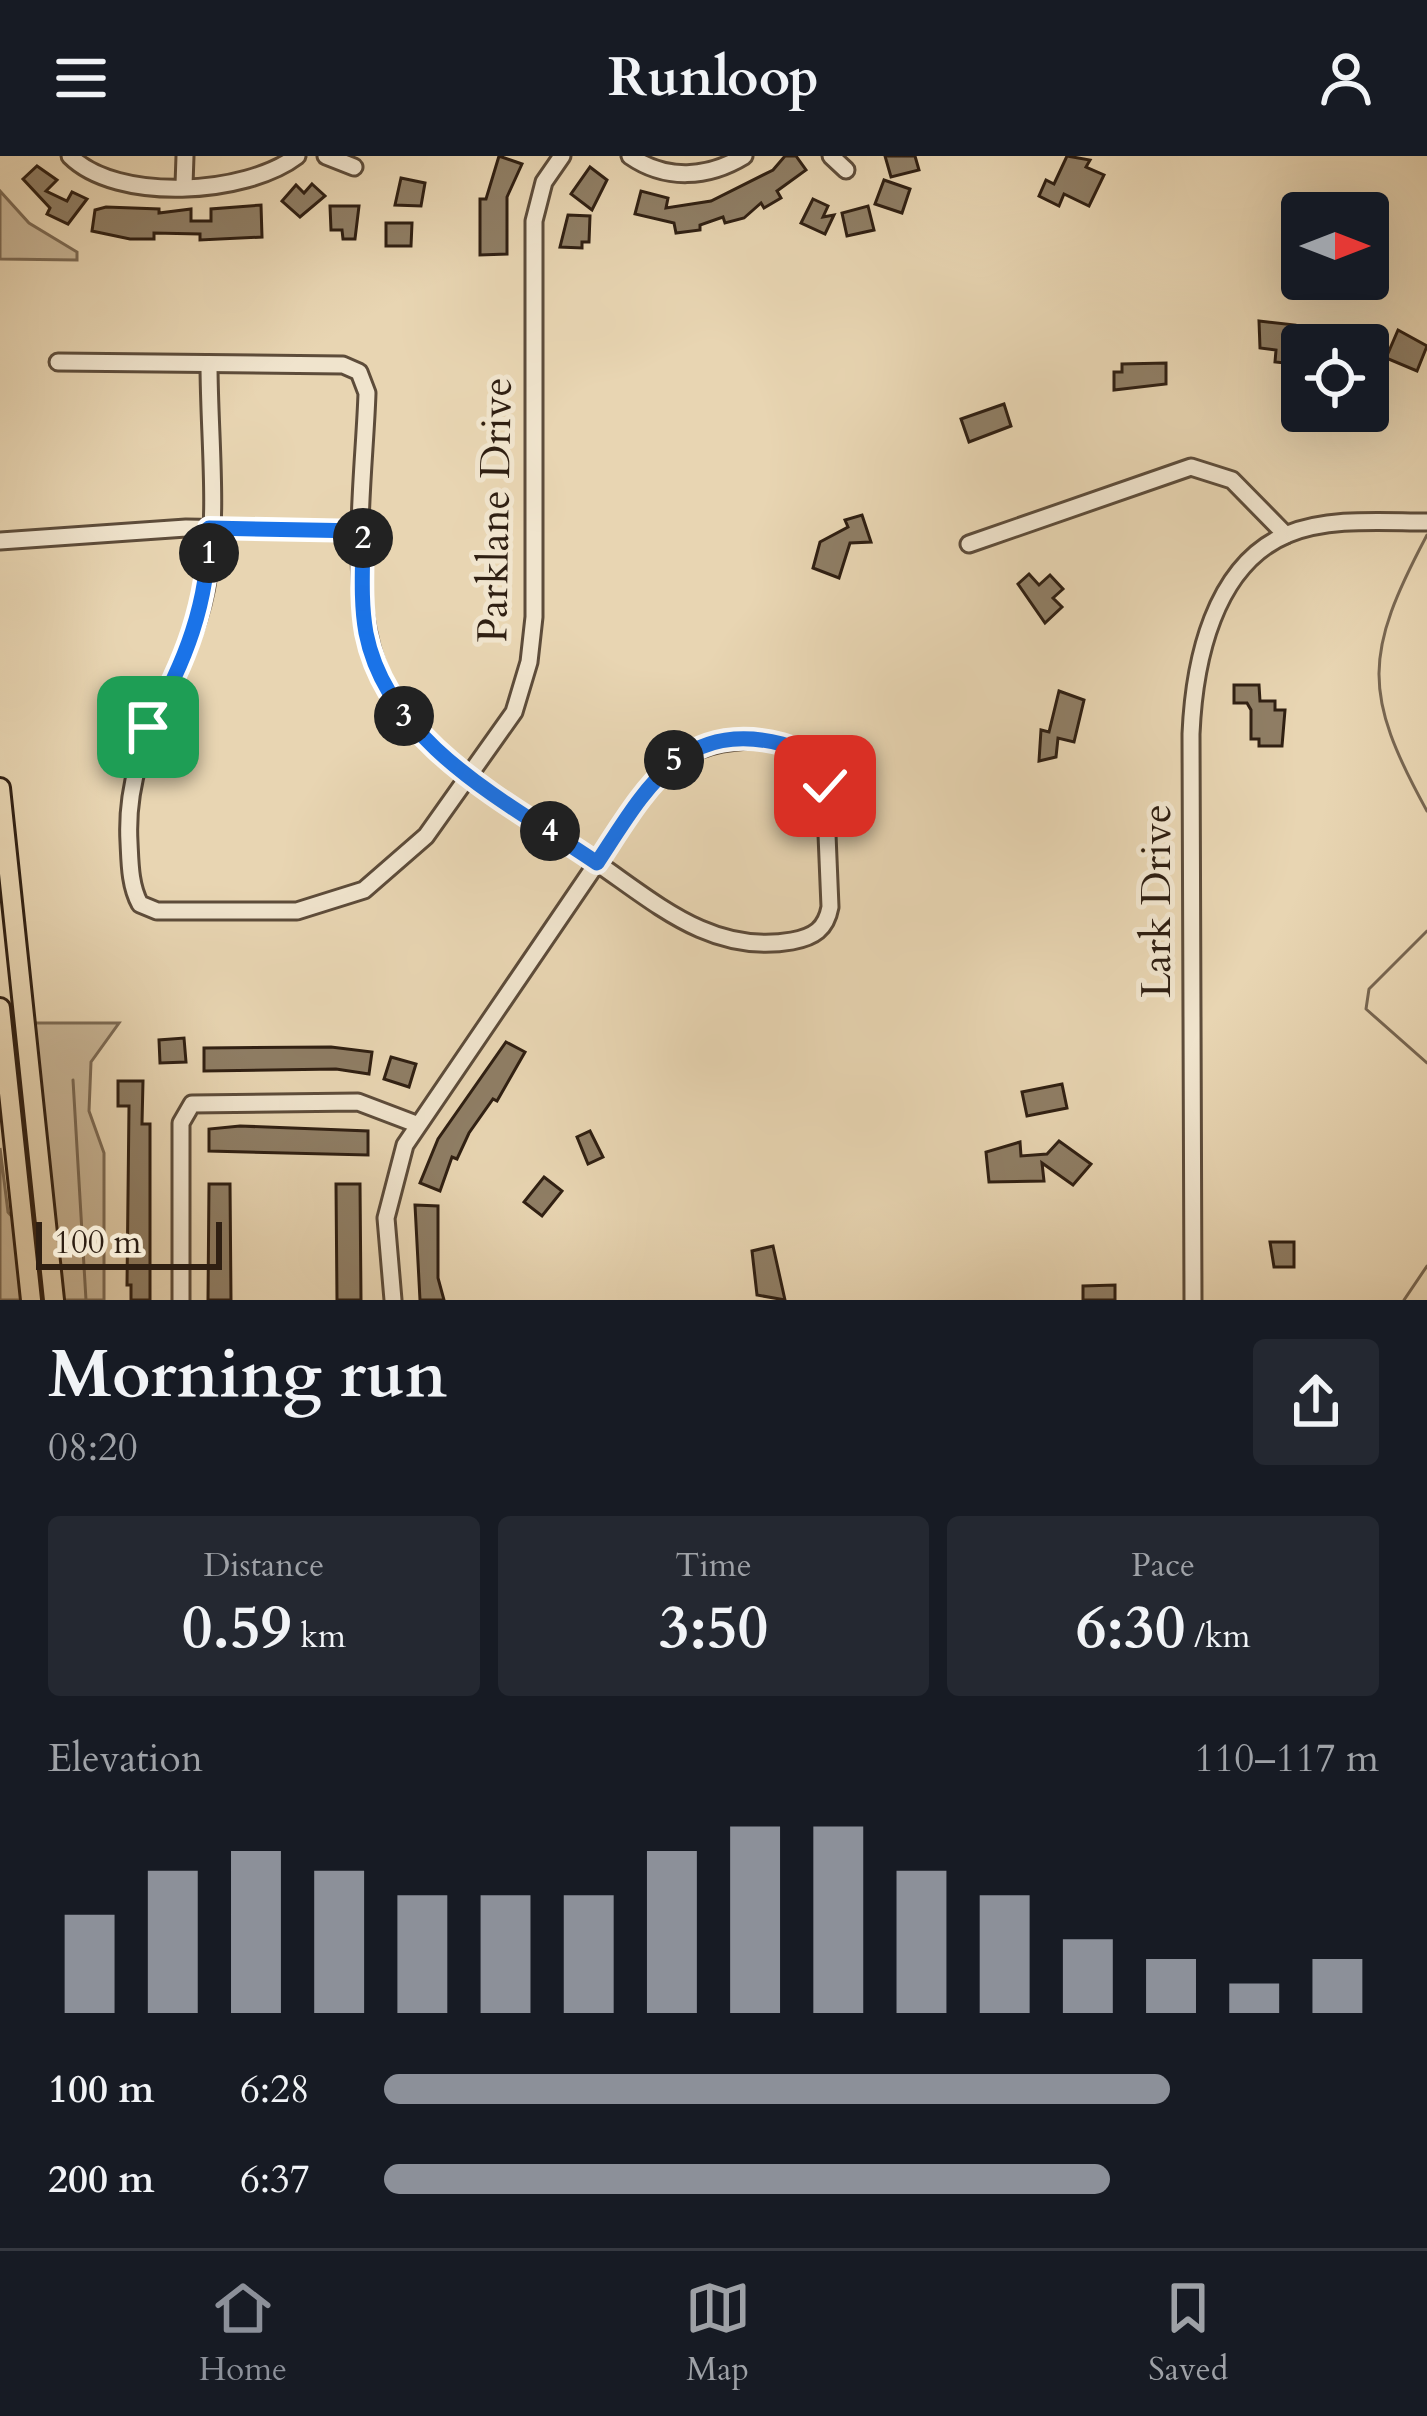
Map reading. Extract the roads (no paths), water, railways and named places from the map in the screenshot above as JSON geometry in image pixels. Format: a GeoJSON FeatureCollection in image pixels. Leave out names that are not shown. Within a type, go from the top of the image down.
{"type":"FeatureCollection","features":[{"type":"Feature","properties":{"kind":"main road"},"geometry":{"type":"LineString","coordinates":[[0,788],[54,1300]]}},
{"type":"Feature","properties":{"kind":"main road"},"geometry":{"type":"LineString","coordinates":[[0,1008],[31,1300]]}},
{"type":"Feature","properties":{"kind":"street"},"geometry":{"type":"LineString","coordinates":[[70,156],[94,175],[115,183],[184,185],[249,182],[297,156]]}},
{"type":"Feature","properties":{"kind":"street"},"geometry":{"type":"LineString","coordinates":[[184,185],[185,156]]}},
{"type":"Feature","properties":{"kind":"street"},"geometry":{"type":"LineString","coordinates":[[326,156],[354,167]]}},
{"type":"Feature","properties":{"kind":"street","name":"Parklane Drive"},"geometry":{"type":"LineString","coordinates":[[209,364],[209,569],[199,620],[148,727],[130,784],[130,861],[140,904],[157,911],[277,911],[344,900],[400,863],[470,777],[514,712],[532,641],[533,234],[541,190],[562,156]]}},
{"type":"Feature","properties":{"kind":"street"},"geometry":{"type":"LineString","coordinates":[[630,156],[658,170],[692,174],[744,156]]}},
{"type":"Feature","properties":{"kind":"street"},"geometry":{"type":"LineString","coordinates":[[831,156],[846,170]]}},
{"type":"Feature","properties":{"kind":"street"},"geometry":{"type":"LineString","coordinates":[[58,362],[343,365],[359,372],[367,393],[366,633],[381,678],[405,718],[470,777],[597,863],[699,932],[753,946],[812,937],[827,921],[830,907],[820,768],[808,754],[766,740],[729,740],[680,756],[645,790],[597,863],[416,1124],[397,1166],[386,1218],[393,1300]]}},
{"type":"Feature","properties":{"kind":"street"},"geometry":{"type":"LineString","coordinates":[[969,544],[1191,467],[1232,480],[1286,535],[1325,526],[1427,522]]}},
{"type":"Feature","properties":{"kind":"street"},"geometry":{"type":"LineString","coordinates":[[0,542],[209,528],[363,531]]}},
{"type":"Feature","properties":{"kind":"street","name":"Lark Drive"},"geometry":{"type":"LineString","coordinates":[[1193,1300],[1194,688],[1200,654],[1221,602],[1250,563],[1286,535]]}},
{"type":"Feature","properties":{"kind":"street"},"geometry":{"type":"LineString","coordinates":[[181,1300],[184,1103],[358,1102],[416,1124]]}},
{"type":"Feature","properties":{"kind":"waterway"},"geometry":{"type":"LineString","coordinates":[[1427,535],[1391,612],[1379,673],[1391,735],[1427,811]]}},
{"type":"Feature","properties":{"kind":"waterway"},"geometry":{"type":"LineString","coordinates":[[1427,931],[1369,989],[1366,1009],[1427,1063]]}},
{"type":"Feature","properties":{"kind":"waterway"},"geometry":{"type":"LineString","coordinates":[[73,1080],[86,1300]]}},
{"type":"Feature","properties":{"kind":"waterway"},"geometry":{"type":"LineString","coordinates":[[1404,1300],[1427,1266]]}}]}
